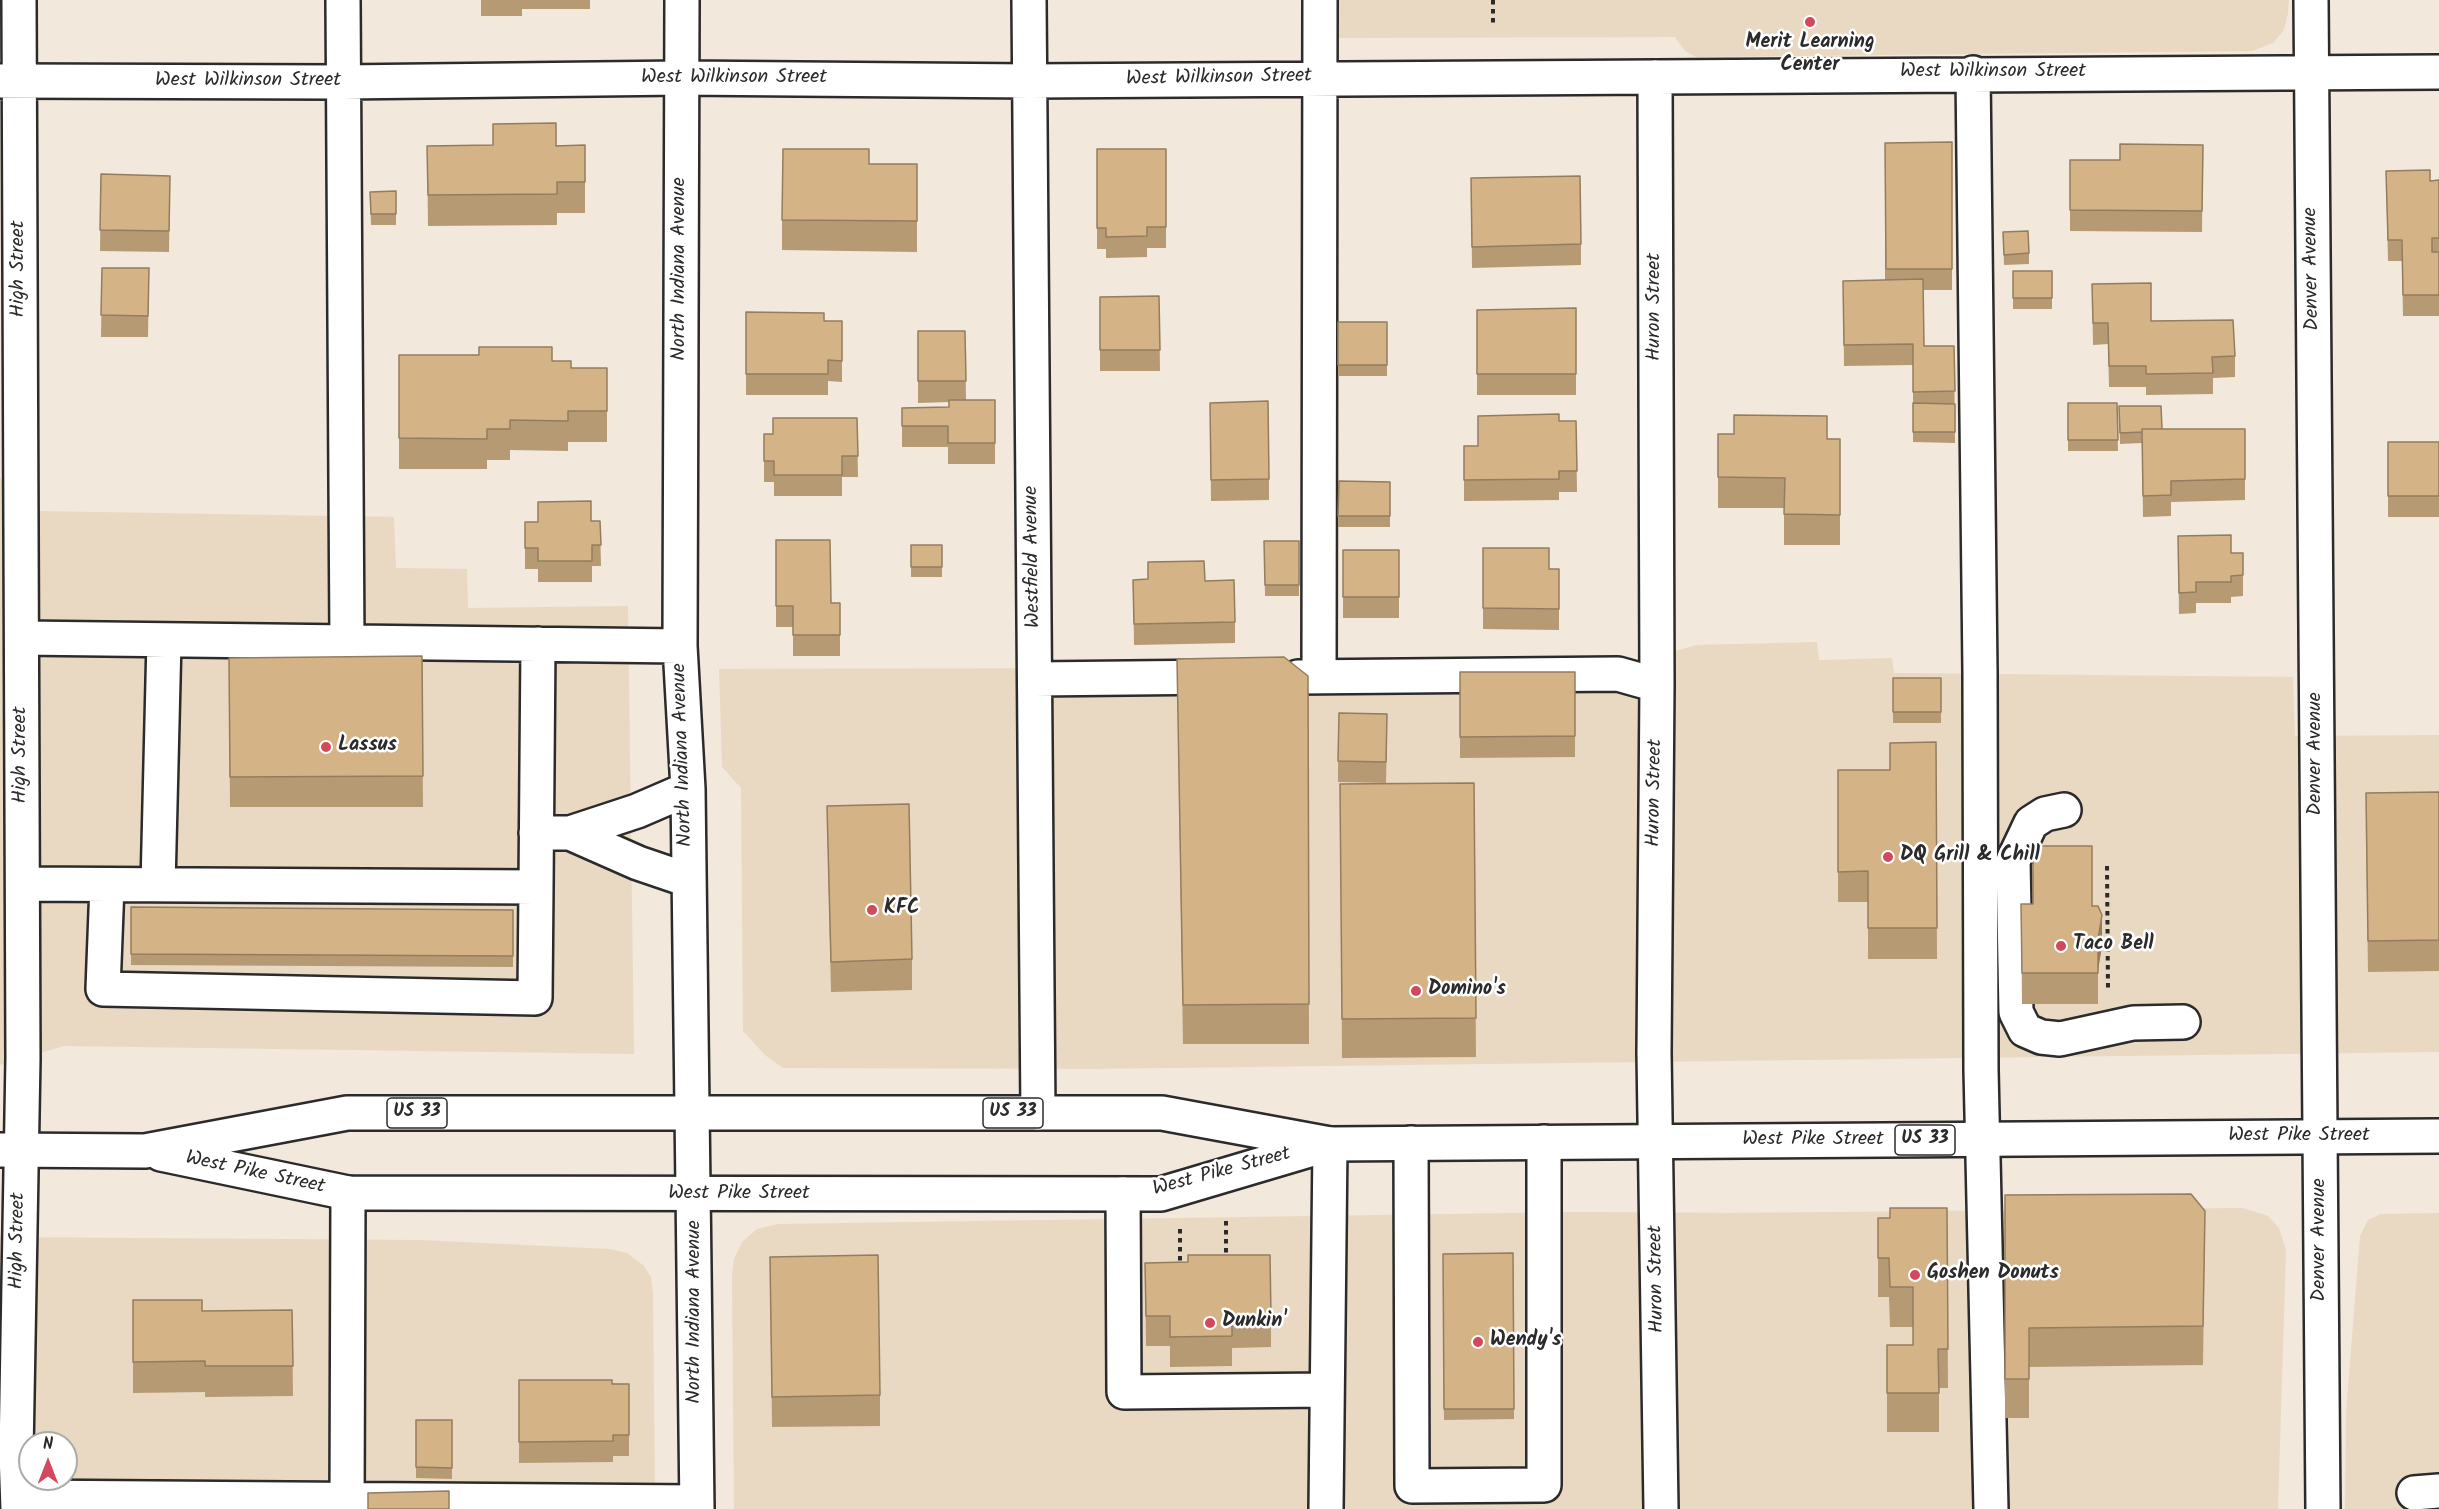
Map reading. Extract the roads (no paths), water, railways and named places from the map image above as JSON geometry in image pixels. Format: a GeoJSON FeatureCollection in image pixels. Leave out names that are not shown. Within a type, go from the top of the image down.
{"type":"FeatureCollection","features":[{"type":"Feature","properties":{"kind":"main road","name":"High Street"},"geometry":{"type":"LineString","coordinates":[[18,1503],[8,1453],[10,1150],[23,884],[22,638],[10,81],[19,0]]}},
{"type":"Feature","properties":{"kind":"main road"},"geometry":{"type":"LineString","coordinates":[[343,0],[347,642]]}},
{"type":"Feature","properties":{"kind":"main road","name":"North Indiana Avenue"},"geometry":{"type":"LineString","coordinates":[[682,0],[680,646],[688,789],[695,1195],[697,1506]]}},
{"type":"Feature","properties":{"kind":"main road","name":"Westfield Avenue"},"geometry":{"type":"LineString","coordinates":[[1029,0],[1038,1113]]}},
{"type":"Feature","properties":{"kind":"main road"},"geometry":{"type":"LineString","coordinates":[[1319,677],[1320,0]]}},
{"type":"Feature","properties":{"kind":"main road","name":"Denver Avenue"},"geometry":{"type":"LineString","coordinates":[[2311,0],[2323,1509]]}},
{"type":"Feature","properties":{"kind":"main road","name":"West Wilkinson Street"},"geometry":{"type":"LineString","coordinates":[[10,81],[342,82],[682,78],[1030,81],[1973,73],[2439,72]]}},
{"type":"Feature","properties":{"kind":"main road"},"geometry":{"type":"LineString","coordinates":[[1973,73],[1980,672],[1982,1140],[1991,1509]]}},
{"type":"Feature","properties":{"kind":"main road","name":"Huron Street"},"geometry":{"type":"LineString","coordinates":[[1655,77],[1657,685],[1655,1142],[1661,1509]]}},
{"type":"Feature","properties":{"kind":"main road"},"geometry":{"type":"LineString","coordinates":[[22,638],[680,646]]}},
{"type":"Feature","properties":{"kind":"main road"},"geometry":{"type":"LineString","coordinates":[[158,885],[164,640]]}},
{"type":"Feature","properties":{"kind":"main road"},"geometry":{"type":"LineString","coordinates":[[107,885],[103,989],[535,998],[538,644]]}},
{"type":"Feature","properties":{"kind":"main road"},"geometry":{"type":"LineString","coordinates":[[1035,679],[1618,674],[1657,685]]}},
{"type":"Feature","properties":{"kind":"main road"},"geometry":{"type":"LineString","coordinates":[[536,833],[570,833],[637,811],[688,789]]}},
{"type":"Feature","properties":{"kind":"main road"},"geometry":{"type":"LineString","coordinates":[[2064,810],[2045,814],[2031,823],[2013,861],[2016,1012],[2025,1030],[2041,1037],[2060,1039],[2133,1023],[2183,1022]]}},
{"type":"Feature","properties":{"kind":"main road"},"geometry":{"type":"LineString","coordinates":[[570,833],[638,863],[688,880]]}},
{"type":"Feature","properties":{"kind":"main road"},"geometry":{"type":"LineString","coordinates":[[23,884],[536,887]]}},
{"type":"Feature","properties":{"kind":"main road","name":"West Pike Street"},"geometry":{"type":"LineString","coordinates":[[10,1150],[145,1151],[347,1113],[693,1115],[1162,1113],[1330,1144],[2439,1136]]}},
{"type":"Feature","properties":{"kind":"main road"},"geometry":{"type":"LineString","coordinates":[[1411,1143],[1412,1486],[1511,1486],[1544,1485],[1544,1142]]}},
{"type":"Feature","properties":{"kind":"main road"},"geometry":{"type":"LineString","coordinates":[[1326,1509],[1330,1144]]}},
{"type":"Feature","properties":{"kind":"main road","name":"West Pike Street"},"geometry":{"type":"LineString","coordinates":[[145,1151],[348,1193],[1161,1194],[1330,1144]]}},
{"type":"Feature","properties":{"kind":"main road"},"geometry":{"type":"LineString","coordinates":[[347,1503],[348,1193]]}},
{"type":"Feature","properties":{"kind":"main road"},"geometry":{"type":"LineString","coordinates":[[1123,1194],[1124,1392],[1326,1390]]}},
{"type":"Feature","properties":{"kind":"main road"},"geometry":{"type":"LineString","coordinates":[[18,1503],[697,1506]]}},
{"type":"Feature","properties":{"kind":"place","name":"Merit Learning Center"},"geometry":{"type":"Point","coordinates":[1810,22]}},
{"type":"Feature","properties":{"kind":"place","name":"Lassus"},"geometry":{"type":"Point","coordinates":[326,747]}},
{"type":"Feature","properties":{"kind":"place","name":"DQ Grill & Chill"},"geometry":{"type":"Point","coordinates":[1888,857]}},
{"type":"Feature","properties":{"kind":"place","name":"KFC"},"geometry":{"type":"Point","coordinates":[872,910]}},
{"type":"Feature","properties":{"kind":"place","name":"Taco Bell"},"geometry":{"type":"Point","coordinates":[2061,946]}},
{"type":"Feature","properties":{"kind":"place","name":"Domino's"},"geometry":{"type":"Point","coordinates":[1416,991]}},
{"type":"Feature","properties":{"kind":"place","name":"Goshen Donuts"},"geometry":{"type":"Point","coordinates":[1915,1275]}},
{"type":"Feature","properties":{"kind":"place","name":"Dunkin'"},"geometry":{"type":"Point","coordinates":[1210,1323]}},
{"type":"Feature","properties":{"kind":"place","name":"Wendy's"},"geometry":{"type":"Point","coordinates":[1478,1342]}}]}
